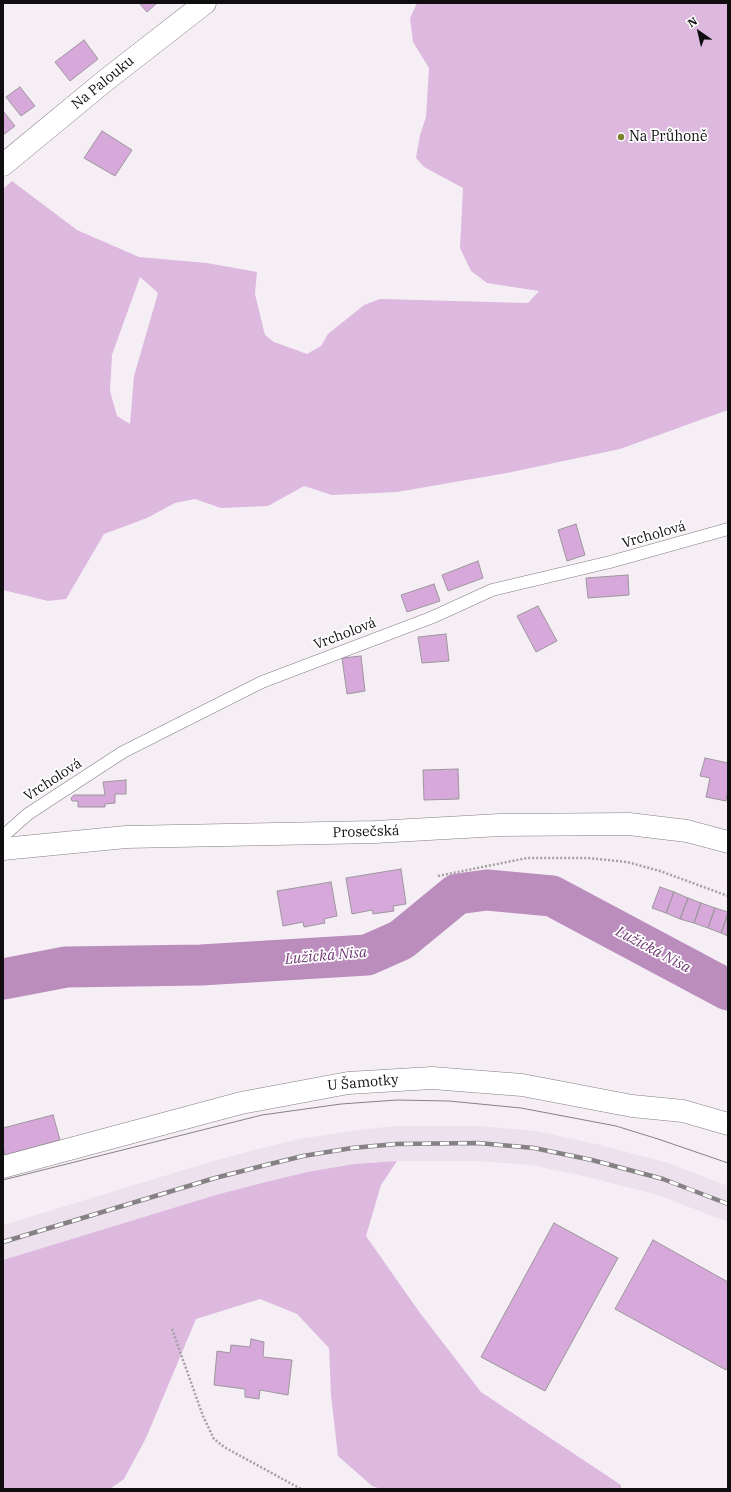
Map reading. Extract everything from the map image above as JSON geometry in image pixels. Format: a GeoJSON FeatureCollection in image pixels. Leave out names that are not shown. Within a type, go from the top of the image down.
{"type":"FeatureCollection","features":[{"type":"Feature","properties":{"kind":"street","name":"Na Palouku"},"geometry":{"type":"LineString","coordinates":[[3,165],[106,80],[205,3]]}},
{"type":"Feature","properties":{"kind":"street","name":"Prosečská"},"geometry":{"type":"LineString","coordinates":[[3,849],[126,837],[375,832],[500,825],[629,824],[687,831],[728,842]]}},
{"type":"Feature","properties":{"kind":"street","name":"U Šamotky"},"geometry":{"type":"LineString","coordinates":[[3,1167],[241,1103],[348,1083],[432,1078],[522,1085],[632,1106],[683,1111],[728,1124]]}},
{"type":"Feature","properties":{"kind":"lane","name":"Vrcholová"},"geometry":{"type":"LineString","coordinates":[[3,836],[28,814],[123,752],[262,682],[433,616],[492,590],[610,562],[728,529]]}},
{"type":"Feature","properties":{"kind":"path"},"geometry":{"type":"LineString","coordinates":[[438,876],[527,858],[588,858],[634,863],[660,870],[728,896]]}},
{"type":"Feature","properties":{"kind":"path"},"geometry":{"type":"LineString","coordinates":[[172,1329],[203,1416],[214,1439],[224,1447],[301,1489]]}},
{"type":"Feature","properties":{"kind":"shaded area"},"geometry":{"type":"Polygon","coordinates":[[[417,3],[728,3],[728,410],[620,449],[507,473],[397,492],[332,495],[304,486],[268,506],[221,508],[195,499],[175,503],[147,518],[104,534],[66,599],[48,601],[3,590],[3,189],[12,181],[77,230],[139,257],[207,263],[257,272],[255,294],[265,335],[274,342],[307,354],[321,346],[328,334],[364,305],[380,299],[528,303],[539,291],[487,283],[471,271],[460,248],[463,188],[424,167],[416,158],[420,135],[426,117],[429,68],[413,42],[410,18],[417,3]],[[140,277],[112,355],[110,391],[117,416],[130,424],[134,376],[158,293],[140,277]]]}},
{"type":"Feature","properties":{"kind":"shaded area"},"geometry":{"type":"Polygon","coordinates":[[[395,1126],[479,1126],[536,1131],[596,1144],[668,1163],[728,1186],[728,1222],[658,1195],[588,1177],[531,1165],[477,1161],[397,1161],[354,1164],[307,1172],[270,1181],[219,1194],[3,1260],[3,1225],[210,1162],[262,1148],[300,1139],[395,1126]]]}},
{"type":"Feature","properties":{"kind":"shaded area"},"geometry":{"type":"Polygon","coordinates":[[[397,1161],[381,1185],[366,1236],[420,1313],[481,1392],[621,1485],[621,1489],[381,1489],[372,1486],[338,1456],[331,1396],[329,1348],[297,1314],[260,1299],[196,1319],[146,1438],[124,1479],[110,1489],[3,1489],[3,1260],[219,1194],[270,1181],[307,1172],[354,1164],[397,1161]]]}},
{"type":"Feature","properties":{"kind":"building"},"geometry":{"type":"Polygon","coordinates":[[[139,3],[157,3],[147,12],[139,3]]]}},
{"type":"Feature","properties":{"kind":"building"},"geometry":{"type":"Polygon","coordinates":[[[84,40],[98,59],[70,81],[55,62],[84,40]]]}},
{"type":"Feature","properties":{"kind":"building"},"geometry":{"type":"Polygon","coordinates":[[[20,87],[35,106],[21,116],[6,97],[20,87]]]}},
{"type":"Feature","properties":{"kind":"building"},"geometry":{"type":"Polygon","coordinates":[[[3,111],[15,126],[3,135],[3,111]]]}},
{"type":"Feature","properties":{"kind":"building"},"geometry":{"type":"Polygon","coordinates":[[[102,131],[132,150],[115,176],[84,158],[102,131]]]}},
{"type":"Feature","properties":{"kind":"building"},"geometry":{"type":"Polygon","coordinates":[[[576,524],[585,555],[567,561],[558,530],[576,524]]]}},
{"type":"Feature","properties":{"kind":"building"},"geometry":{"type":"Polygon","coordinates":[[[478,561],[483,578],[448,591],[442,575],[478,561]]]}},
{"type":"Feature","properties":{"kind":"building"},"geometry":{"type":"Polygon","coordinates":[[[628,575],[629,595],[588,598],[586,578],[628,575]]]}},
{"type":"Feature","properties":{"kind":"building"},"geometry":{"type":"Polygon","coordinates":[[[434,584],[440,601],[407,612],[401,595],[434,584]]]}},
{"type":"Feature","properties":{"kind":"building"},"geometry":{"type":"Polygon","coordinates":[[[538,606],[557,641],[536,652],[517,616],[538,606]]]}},
{"type":"Feature","properties":{"kind":"building"},"geometry":{"type":"Polygon","coordinates":[[[446,634],[449,661],[422,663],[418,637],[446,634]]]}},
{"type":"Feature","properties":{"kind":"building"},"geometry":{"type":"Polygon","coordinates":[[[361,656],[365,691],[347,694],[342,658],[361,656]]]}},
{"type":"Feature","properties":{"kind":"building"},"geometry":{"type":"Polygon","coordinates":[[[705,758],[728,763],[728,789],[726,801],[706,797],[710,778],[700,776],[705,758]]]}},
{"type":"Feature","properties":{"kind":"building"},"geometry":{"type":"Polygon","coordinates":[[[458,769],[459,799],[424,800],[423,770],[458,769]]]}},
{"type":"Feature","properties":{"kind":"building"},"geometry":{"type":"Polygon","coordinates":[[[126,780],[126,794],[115,794],[115,803],[105,804],[105,807],[78,807],[78,801],[72,801],[71,798],[74,795],[105,795],[103,782],[126,780]]]}},
{"type":"Feature","properties":{"kind":"building"},"geometry":{"type":"Polygon","coordinates":[[[401,869],[406,904],[393,906],[394,911],[373,914],[372,910],[352,914],[346,878],[401,869]]]}},
{"type":"Feature","properties":{"kind":"building"},"geometry":{"type":"Polygon","coordinates":[[[331,882],[337,916],[324,919],[325,923],[304,927],[303,922],[283,926],[277,891],[331,882]]]}},
{"type":"Feature","properties":{"kind":"building"},"geometry":{"type":"Polygon","coordinates":[[[660,887],[674,892],[666,913],[652,908],[660,887]]]}},
{"type":"Feature","properties":{"kind":"building"},"geometry":{"type":"Polygon","coordinates":[[[674,892],[688,898],[680,919],[666,913],[674,892]]]}},
{"type":"Feature","properties":{"kind":"building"},"geometry":{"type":"Polygon","coordinates":[[[688,898],[701,903],[694,923],[680,919],[688,898]]]}},
{"type":"Feature","properties":{"kind":"building"},"geometry":{"type":"Polygon","coordinates":[[[701,903],[715,908],[708,928],[694,923],[701,903]]]}},
{"type":"Feature","properties":{"kind":"building"},"geometry":{"type":"Polygon","coordinates":[[[715,908],[728,912],[721,933],[708,928],[715,908]]]}},
{"type":"Feature","properties":{"kind":"building"},"geometry":{"type":"Polygon","coordinates":[[[728,915],[728,936],[721,933],[728,915]]]}},
{"type":"Feature","properties":{"kind":"building"},"geometry":{"type":"Polygon","coordinates":[[[53,1115],[60,1140],[5,1155],[3,1145],[3,1128],[53,1115]]]}},
{"type":"Feature","properties":{"kind":"building"},"geometry":{"type":"Polygon","coordinates":[[[554,1223],[618,1258],[545,1391],[481,1357],[554,1223]]]}},
{"type":"Feature","properties":{"kind":"building"},"geometry":{"type":"Polygon","coordinates":[[[653,1240],[728,1282],[728,1367],[726,1370],[615,1309],[653,1240]]]}},
{"type":"Feature","properties":{"kind":"building"},"geometry":{"type":"Polygon","coordinates":[[[251,1339],[264,1342],[263,1357],[292,1360],[288,1395],[260,1390],[259,1399],[245,1397],[245,1389],[214,1385],[217,1351],[230,1353],[231,1345],[250,1347],[251,1339]]]}},
{"type":"Feature","properties":{"kind":"waterway","name":"Lužická Nisa"},"geometry":{"type":"LineString","coordinates":[[3,979],[66,967],[201,965],[367,955],[401,940],[457,894],[487,890],[552,896],[728,990]]}},
{"type":"Feature","properties":{"kind":"tram line"},"geometry":{"type":"LineString","coordinates":[[3,1180],[262,1115],[341,1104],[397,1100],[449,1101],[521,1108],[616,1126],[728,1163]]}},
{"type":"Feature","properties":{"kind":"railway"},"geometry":{"type":"LineString","coordinates":[[3,1242],[215,1178],[266,1165],[303,1156],[352,1148],[396,1144],[478,1143],[534,1148],[592,1160],[663,1179],[728,1204]]}},
{"type":"Feature","properties":{"kind":"place","name":"Na Průhoně"},"geometry":{"type":"Point","coordinates":[621,137]}}]}
